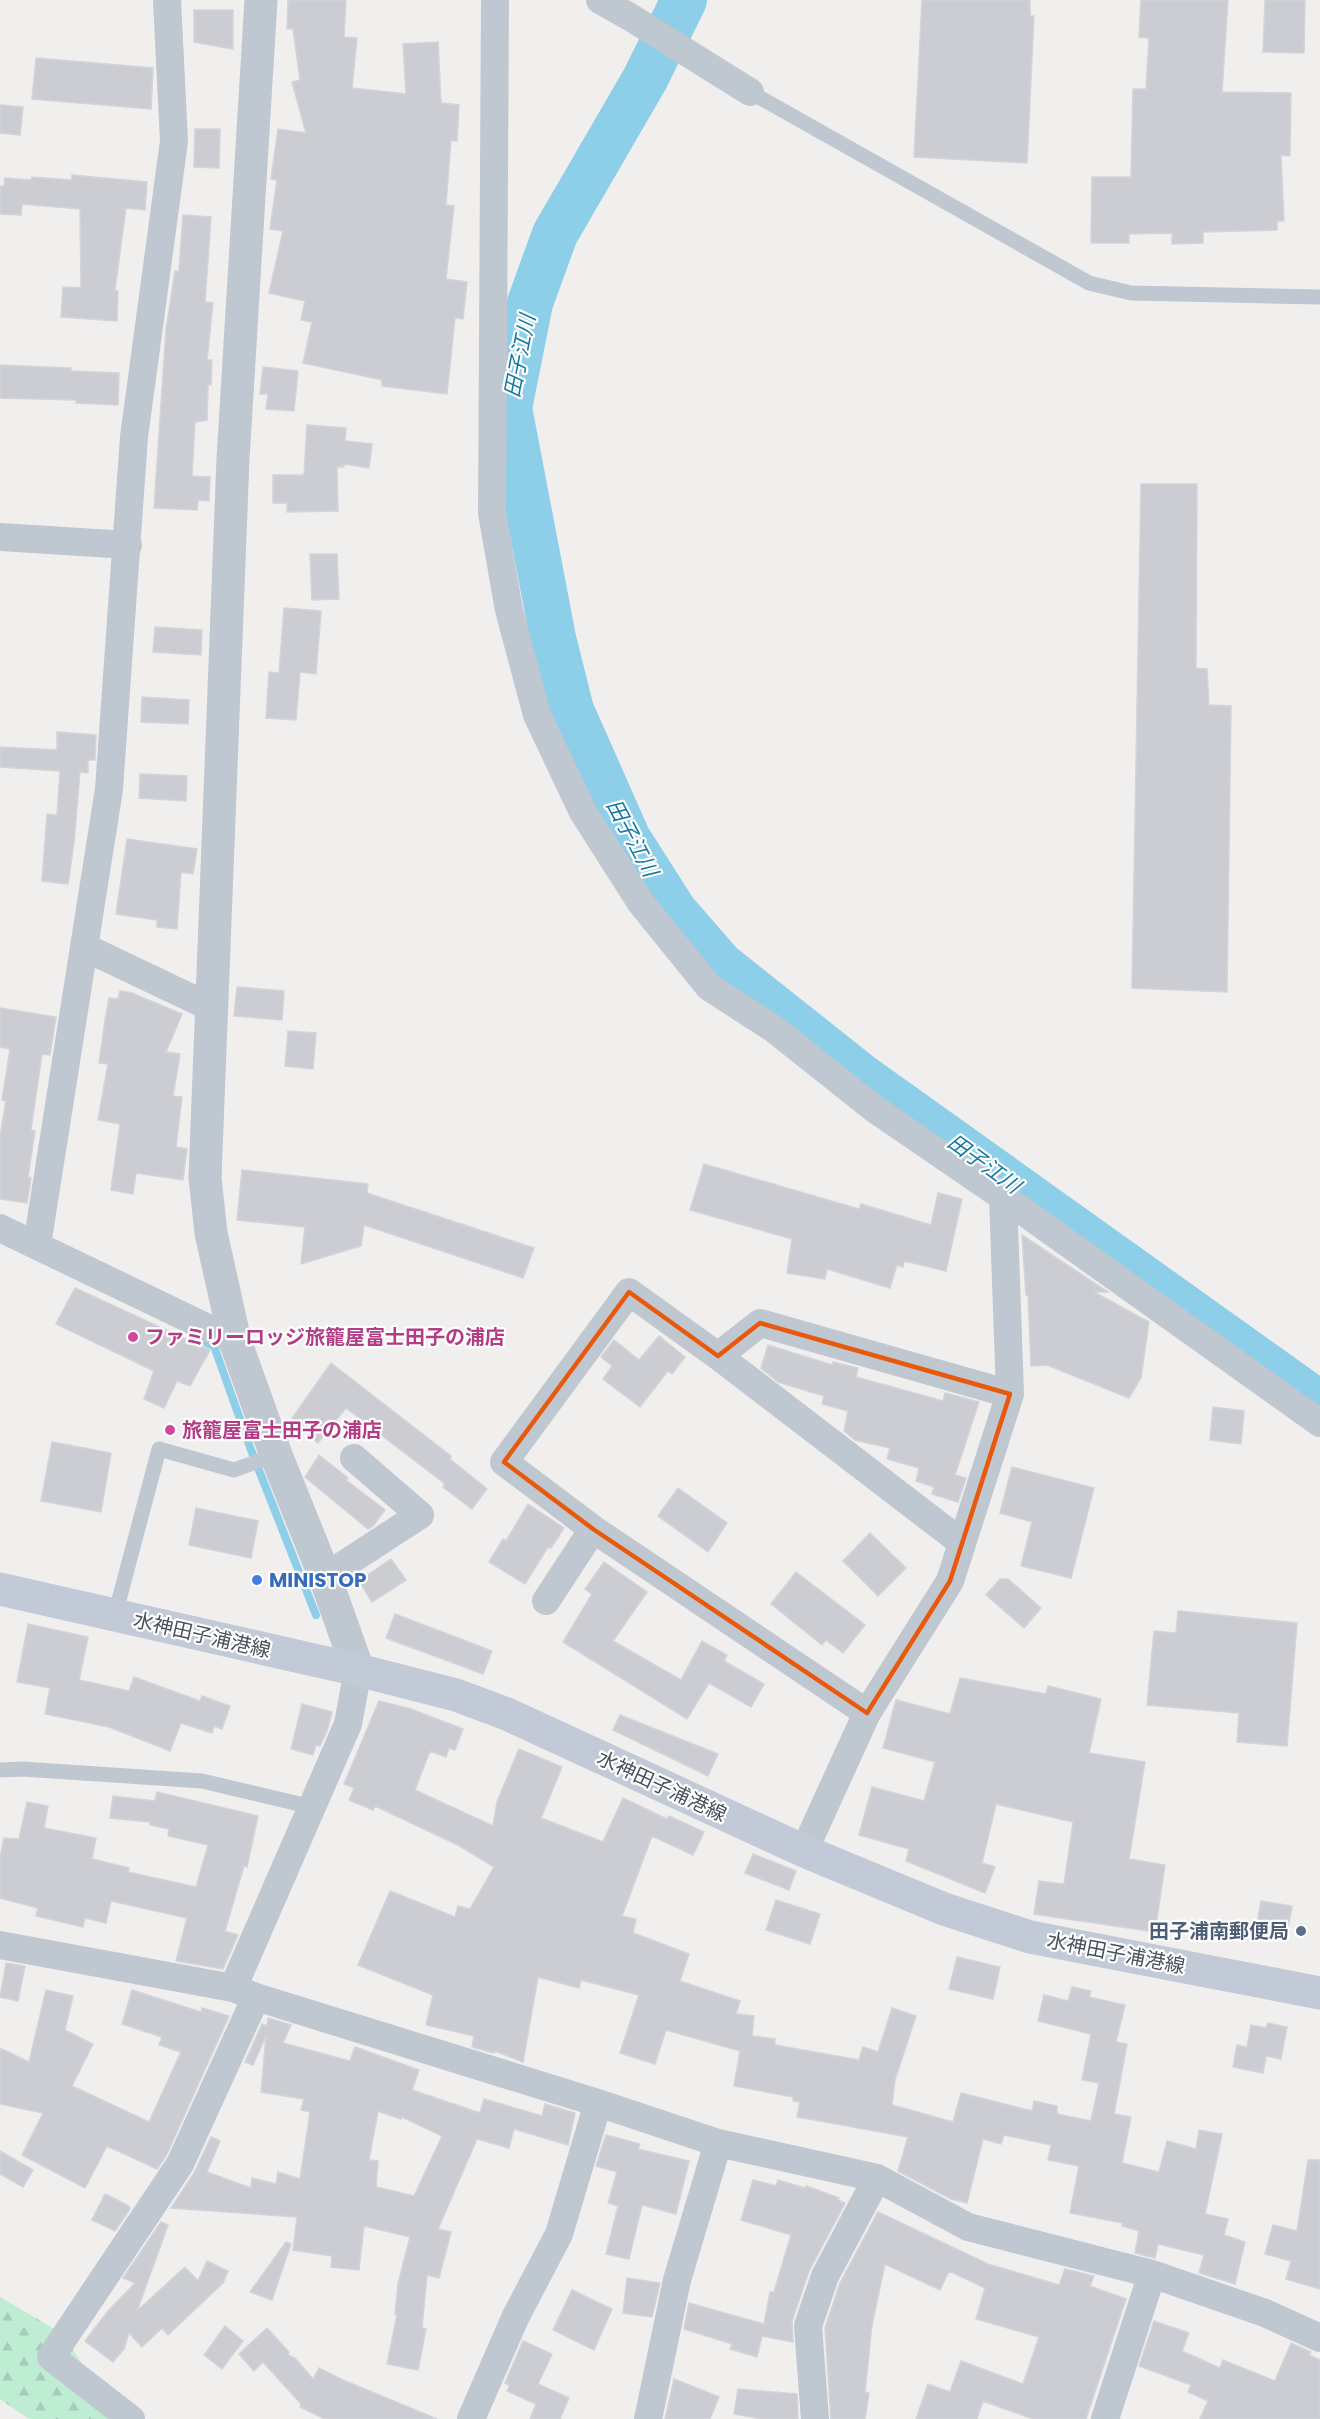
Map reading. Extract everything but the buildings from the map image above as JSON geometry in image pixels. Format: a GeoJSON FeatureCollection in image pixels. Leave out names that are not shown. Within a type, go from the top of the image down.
{"type":"FeatureCollection","features":[{"type":"Feature","properties":{"kind":"main road","name":"水神田子浦港線"},"geometry":{"type":"LineString","coordinates":[[0,1589],[358,1670],[456,1695],[507,1714],[804,1851],[944,1909],[1030,1937],[1320,1993]]}},
{"type":"Feature","properties":{"kind":"street"},"geometry":{"type":"LineString","coordinates":[[36,1245],[109,789],[134,437],[174,141],[167,0]]}},
{"type":"Feature","properties":{"kind":"street"},"geometry":{"type":"LineString","coordinates":[[131,2419],[51,2357],[180,2164],[312,1807],[348,1724],[358,1670],[325,1577],[263,1460],[210,1233],[205,1178],[233,459],[261,0]]}},
{"type":"Feature","properties":{"kind":"street"},"geometry":{"type":"LineString","coordinates":[[495,0],[492,513],[509,610],[537,715],[589,822],[641,903],[709,987],[774,1029],[876,1110],[1003,1197],[1320,1423]]}},
{"type":"Feature","properties":{"kind":"street"},"geometry":{"type":"LineString","coordinates":[[600,0],[630,16],[750,92]]}},
{"type":"Feature","properties":{"kind":"street"},"geometry":{"type":"LineString","coordinates":[[0,537],[128,545]]}},
{"type":"Feature","properties":{"kind":"street"},"geometry":{"type":"LineString","coordinates":[[84,947],[210,1007]]}},
{"type":"Feature","properties":{"kind":"street"},"geometry":{"type":"LineString","coordinates":[[804,1851],[867,1713],[950,1581],[1010,1394],[1003,1197]]}},
{"type":"Feature","properties":{"kind":"street"},"geometry":{"type":"LineString","coordinates":[[0,1228],[235,1341]]}},
{"type":"Feature","properties":{"kind":"street"},"geometry":{"type":"LineString","coordinates":[[867,1713],[593,1529],[504,1462],[628,1292],[718,1356],[961,1542]]}},
{"type":"Feature","properties":{"kind":"street"},"geometry":{"type":"LineString","coordinates":[[718,1356],[760,1323],[1010,1394]]}},
{"type":"Feature","properties":{"kind":"street"},"geometry":{"type":"LineString","coordinates":[[325,1577],[420,1515],[354,1458]]}},
{"type":"Feature","properties":{"kind":"street"},"geometry":{"type":"LineString","coordinates":[[546,1601],[593,1529]]}},
{"type":"Feature","properties":{"kind":"street"},"geometry":{"type":"LineString","coordinates":[[0,1945],[244,1992],[718,2143],[877,2178],[968,2227],[1152,2274],[1265,2313],[1320,2338]]}},
{"type":"Feature","properties":{"kind":"street"},"geometry":{"type":"LineString","coordinates":[[471,2419],[515,2318],[559,2234],[598,2103]]}},
{"type":"Feature","properties":{"kind":"street"},"geometry":{"type":"LineString","coordinates":[[648,2419],[677,2280],[718,2143]]}},
{"type":"Feature","properties":{"kind":"street"},"geometry":{"type":"LineString","coordinates":[[815,2419],[808,2326],[825,2276],[877,2178]]}},
{"type":"Feature","properties":{"kind":"street"},"geometry":{"type":"LineString","coordinates":[[1105,2419],[1152,2274]]}},
{"type":"Feature","properties":{"kind":"lane"},"geometry":{"type":"LineString","coordinates":[[750,92],[1089,283],[1131,293],[1320,297]]}},
{"type":"Feature","properties":{"kind":"lane"},"geometry":{"type":"LineString","coordinates":[[115,1615],[159,1449],[234,1470],[263,1460]]}},
{"type":"Feature","properties":{"kind":"lane"},"geometry":{"type":"LineString","coordinates":[[0,1770],[23,1769],[202,1781],[312,1807]]}},
{"type":"Feature","properties":{"kind":"highlighted area"},"geometry":{"type":"Polygon","coordinates":[[[629,1292],[718,1356],[760,1323],[1010,1394],[950,1581],[867,1713],[593,1529],[504,1462],[629,1292]]]}},
{"type":"Feature","properties":{"kind":"green space"},"geometry":{"type":"Polygon","coordinates":[[[0,2297],[63,2334],[117,2419],[29,2419],[0,2399],[0,2297]]]}},
{"type":"Feature","properties":{"kind":"waterway","name":"田子江川"},"geometry":{"type":"LineString","coordinates":[[684,0],[645,79],[555,234],[530,303],[509,408],[553,638],[571,710],[628,839],[674,911],[721,965],[862,1077],[1320,1404]]}},
{"type":"Feature","properties":{"kind":"waterway"},"geometry":{"type":"LineString","coordinates":[[207,1343],[214,1346],[251,1450],[316,1615]]}},
{"type":"Feature","properties":{"kind":"place","name":"ファミリーロッジ旅籠屋富士田子の浦店"},"geometry":{"type":"Point","coordinates":[133,1337]}},
{"type":"Feature","properties":{"kind":"place","name":"旅籠屋富士田子の浦店"},"geometry":{"type":"Point","coordinates":[170,1430]}},
{"type":"Feature","properties":{"kind":"place","name":"MINISTOP"},"geometry":{"type":"Point","coordinates":[257,1580]}},
{"type":"Feature","properties":{"kind":"place","name":"田子浦南郵便局"},"geometry":{"type":"Point","coordinates":[1301,1931]}}]}
